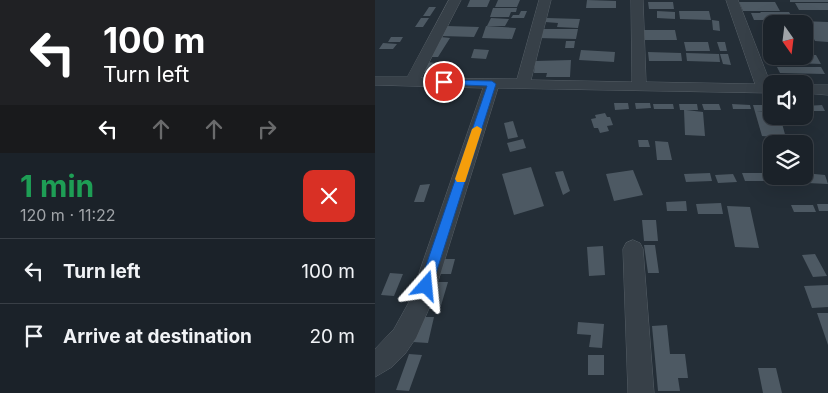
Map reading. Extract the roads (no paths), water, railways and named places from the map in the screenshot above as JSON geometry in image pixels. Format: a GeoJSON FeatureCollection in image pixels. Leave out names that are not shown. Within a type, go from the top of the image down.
{"type":"FeatureCollection","features":[{"type":"Feature","properties":{"kind":"street"},"geometry":{"type":"LineString","coordinates":[[412,81],[455,0]]}},
{"type":"Feature","properties":{"kind":"street"},"geometry":{"type":"LineString","coordinates":[[523,84],[545,0]]}},
{"type":"Feature","properties":{"kind":"street"},"geometry":{"type":"LineString","coordinates":[[637,0],[639,86]]}},
{"type":"Feature","properties":{"kind":"street"},"geometry":{"type":"LineString","coordinates":[[732,0],[763,77]]}},
{"type":"Feature","properties":{"kind":"street"},"geometry":{"type":"LineString","coordinates":[[375,81],[763,89]]}},
{"type":"Feature","properties":{"kind":"street"},"geometry":{"type":"LineString","coordinates":[[375,364],[384,359],[408,333],[420,304],[492,84]]}},
{"type":"Feature","properties":{"kind":"street"},"geometry":{"type":"LineString","coordinates":[[813,90],[828,90]]}},
{"type":"Feature","properties":{"kind":"street"},"geometry":{"type":"LineString","coordinates":[[633,249],[641,393]]}}]}
